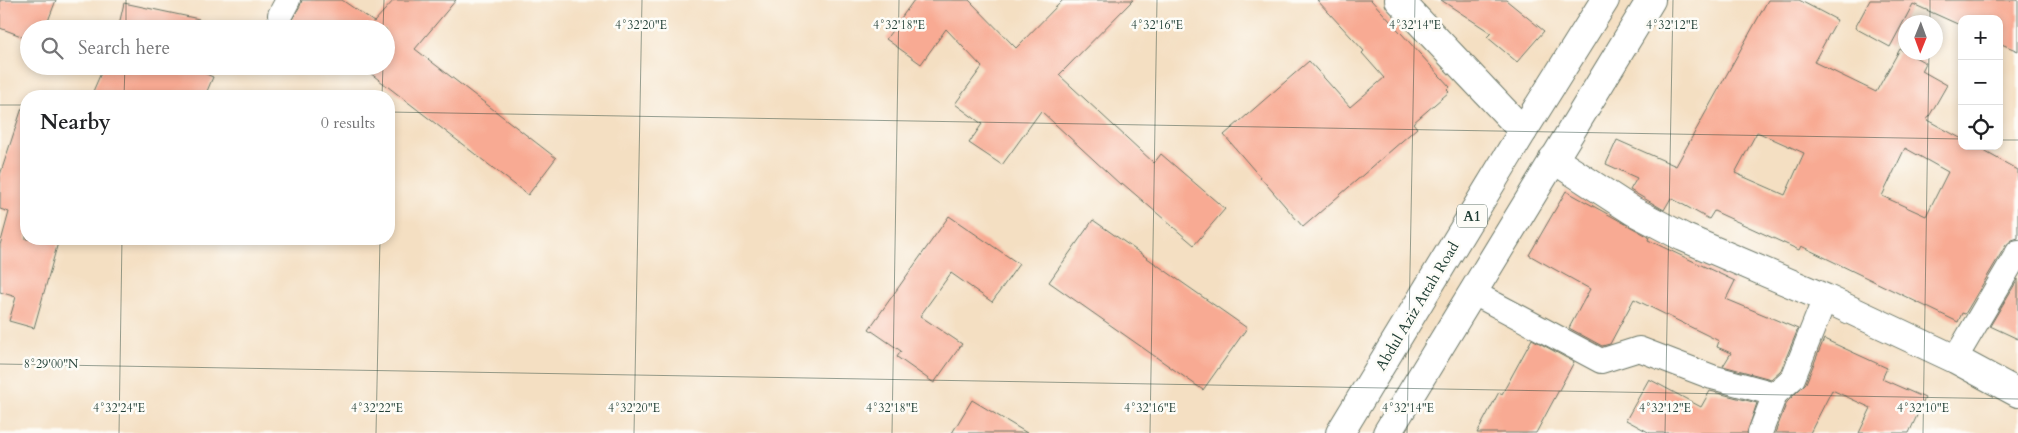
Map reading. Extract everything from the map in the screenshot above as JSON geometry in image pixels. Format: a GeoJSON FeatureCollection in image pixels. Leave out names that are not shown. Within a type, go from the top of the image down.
{"type":"FeatureCollection","features":[{"type":"Feature","properties":{"kind":"main road"},"geometry":{"type":"LineString","coordinates":[[1399,0],[1523,131]]}},
{"type":"Feature","properties":{"kind":"main road","name":"Abdul Aziz Attah Road"},"geometry":{"type":"LineString","coordinates":[[1340,433],[1523,131],[1605,0]]}},
{"type":"Feature","properties":{"kind":"main road","name":"A1"},"geometry":{"type":"LineString","coordinates":[[1387,433],[1651,0]]}},
{"type":"Feature","properties":{"kind":"main road"},"geometry":{"type":"LineString","coordinates":[[1553,158],[1579,178],[1641,216],[1683,237],[1825,298],[1955,359],[2018,393]]}},
{"type":"Feature","properties":{"kind":"street"},"geometry":{"type":"LineString","coordinates":[[1955,359],[2018,252]]}},
{"type":"Feature","properties":{"kind":"street"},"geometry":{"type":"LineString","coordinates":[[1472,292],[1601,361],[1639,349],[1712,377],[1775,394]]}},
{"type":"Feature","properties":{"kind":"street"},"geometry":{"type":"LineString","coordinates":[[1760,433],[1775,394],[1793,378],[1825,298]]}},
{"type":"Feature","properties":{"kind":"building"},"geometry":{"type":"Polygon","coordinates":[[[0,0],[56,0],[48,20],[20,20],[20,36],[0,28],[0,0]]]}},
{"type":"Feature","properties":{"kind":"building"},"geometry":{"type":"Polygon","coordinates":[[[302,0],[342,0],[371,20],[292,20],[302,0]]]}},
{"type":"Feature","properties":{"kind":"building"},"geometry":{"type":"Polygon","coordinates":[[[394,0],[456,0],[415,49],[556,158],[528,195],[395,92],[395,90],[392,90],[373,75],[395,75],[395,20],[376,20],[394,0]]]}},
{"type":"Feature","properties":{"kind":"building"},"geometry":{"type":"Polygon","coordinates":[[[914,0],[969,0],[1016,48],[1063,0],[1133,0],[1059,75],[1154,163],[1161,154],[1225,209],[1194,245],[1122,183],[1121,185],[1041,111],[1002,165],[969,143],[982,124],[955,104],[982,67],[946,29],[921,64],[886,39],[914,0]]]}},
{"type":"Feature","properties":{"kind":"building"},"geometry":{"type":"Polygon","coordinates":[[[1317,0],[1371,0],[1450,87],[1447,90],[1449,92],[1413,123],[1417,128],[1303,227],[1224,135],[1309,61],[1350,107],[1384,78],[1362,53],[1364,51],[1317,0]]]}},
{"type":"Feature","properties":{"kind":"building"},"geometry":{"type":"Polygon","coordinates":[[[1441,0],[1506,0],[1544,31],[1517,62],[1487,37],[1491,33],[1441,0]]]}},
{"type":"Feature","properties":{"kind":"building"},"geometry":{"type":"Polygon","coordinates":[[[1768,0],[1799,0],[1837,20],[1814,62],[1876,92],[1898,53],[1898,60],[1920,60],[1926,63],[1922,71],[1947,85],[1927,120],[1958,137],[1958,150],[1982,150],[2018,170],[2018,238],[2006,245],[1965,314],[1962,313],[1958,322],[1801,246],[1799,250],[1714,211],[1709,219],[1671,198],[1664,210],[1630,190],[1637,178],[1606,164],[1617,140],[1676,166],[1768,0]],[[1757,132],[1735,173],[1785,195],[1804,153],[1757,132]],[[1905,148],[1882,196],[1926,216],[1948,172],[1905,148]]]}},
{"type":"Feature","properties":{"kind":"building"},"geometry":{"type":"Polygon","coordinates":[[[1870,0],[2018,0],[2018,51],[2003,45],[2003,15],[1958,15],[1958,24],[1943,17],[1943,15],[1938,15],[1913,4],[1907,15],[1898,15],[1898,32],[1890,47],[1855,28],[1870,0]]]}},
{"type":"Feature","properties":{"kind":"building"},"geometry":{"type":"Polygon","coordinates":[[[124,3],[199,19],[199,20],[120,20],[124,3]]]}},
{"type":"Feature","properties":{"kind":"building"},"geometry":{"type":"Polygon","coordinates":[[[100,75],[208,75],[213,77],[208,90],[94,90],[100,75]]]}},
{"type":"Feature","properties":{"kind":"building"},"geometry":{"type":"Polygon","coordinates":[[[20,114],[20,245],[57,245],[34,328],[9,321],[16,297],[0,292],[0,245],[9,212],[0,209],[0,175],[20,114]]]}},
{"type":"Feature","properties":{"kind":"building"},"geometry":{"type":"Polygon","coordinates":[[[1566,191],[1649,237],[1648,240],[1735,281],[1726,299],[1798,329],[1781,370],[1771,379],[1723,366],[1731,353],[1717,347],[1719,341],[1634,299],[1610,344],[1602,346],[1569,328],[1590,289],[1529,255],[1566,191]]]}},
{"type":"Feature","properties":{"kind":"building"},"geometry":{"type":"Polygon","coordinates":[[[949,216],[1019,264],[992,302],[951,273],[920,316],[962,344],[934,383],[897,357],[901,351],[869,329],[949,216]]]}},
{"type":"Feature","properties":{"kind":"building"},"geometry":{"type":"Polygon","coordinates":[[[1093,220],[1247,328],[1203,390],[1049,282],[1093,220]]]}},
{"type":"Feature","properties":{"kind":"building"},"geometry":{"type":"Polygon","coordinates":[[[2018,279],[2018,339],[1990,326],[2018,279]]]}},
{"type":"Feature","properties":{"kind":"building"},"geometry":{"type":"Polygon","coordinates":[[[1532,339],[1574,362],[1536,433],[1477,433],[1499,392],[1502,394],[1532,339]]]}},
{"type":"Feature","properties":{"kind":"building"},"geometry":{"type":"Polygon","coordinates":[[[1824,339],[1887,368],[1882,379],[1925,398],[1909,433],[1859,433],[1871,408],[1832,390],[1810,433],[1775,433],[1787,402],[1806,383],[1824,339]]]}},
{"type":"Feature","properties":{"kind":"building"},"geometry":{"type":"Polygon","coordinates":[[[1649,379],[1701,407],[1710,391],[1757,403],[1747,433],[1650,433],[1626,420],[1649,379]]]}},
{"type":"Feature","properties":{"kind":"building"},"geometry":{"type":"Polygon","coordinates":[[[972,400],[1027,433],[952,433],[972,400]]]}}]}
